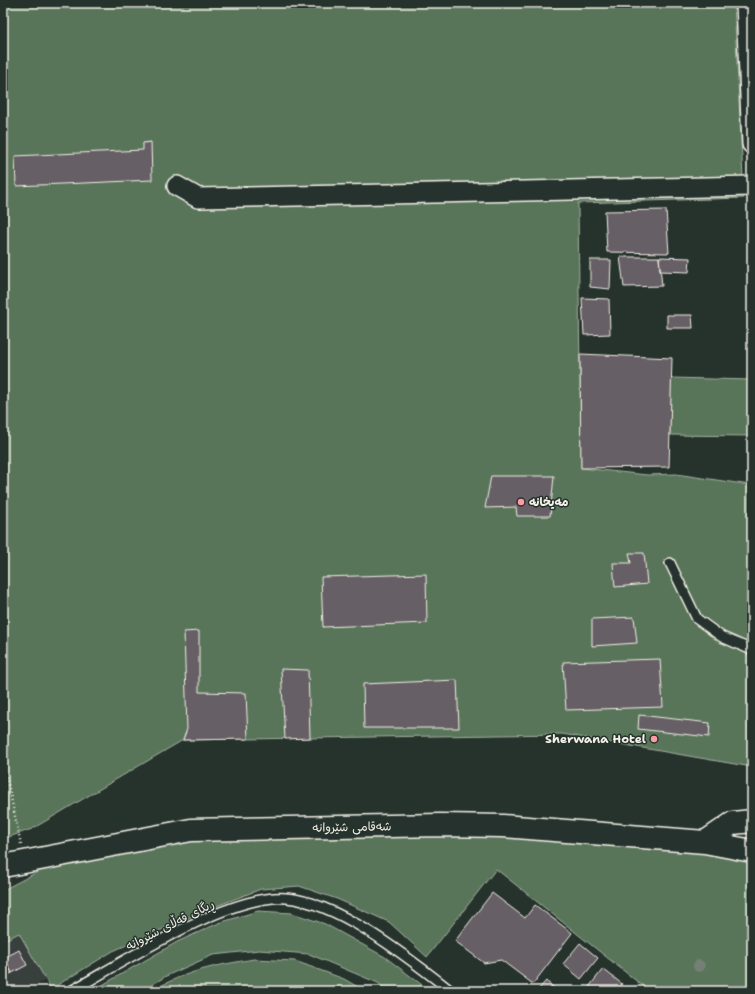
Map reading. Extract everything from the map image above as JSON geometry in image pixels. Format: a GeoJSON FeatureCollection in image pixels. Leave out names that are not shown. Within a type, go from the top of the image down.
{"type":"FeatureCollection","features":[{"type":"Feature","properties":{"kind":"street"},"geometry":{"type":"LineString","coordinates":[[746,3],[752,144]]}},
{"type":"Feature","properties":{"kind":"street"},"geometry":{"type":"LineString","coordinates":[[177,186],[198,198],[752,186]]}},
{"type":"Feature","properties":{"kind":"street"},"geometry":{"type":"LineString","coordinates":[[704,842],[733,823],[752,821]]}},
{"type":"Feature","properties":{"kind":"street","name":"شەقامی شێروانە"},"geometry":{"type":"LineString","coordinates":[[3,866],[191,830],[440,825],[495,826],[704,842],[752,851]]}},
{"type":"Feature","properties":{"kind":"lane"},"geometry":{"type":"LineString","coordinates":[[670,563],[697,619],[722,637],[752,650]]}},
{"type":"Feature","properties":{"kind":"lane","name":"ڕیگای قەڵای شێروانە"},"geometry":{"type":"LineString","coordinates":[[71,991],[203,919],[252,902],[285,898],[322,908],[353,923],[396,949],[451,991]]}},
{"type":"Feature","properties":{"kind":"path"},"geometry":{"type":"LineString","coordinates":[[3,761],[22,850]]}},
{"type":"Feature","properties":{"kind":"shaded area"},"geometry":{"type":"Polygon","coordinates":[[[18,933],[46,980],[25,991],[3,991],[3,941],[18,933]]]}},
{"type":"Feature","properties":{"kind":"green space"},"geometry":{"type":"Polygon","coordinates":[[[3,3],[734,3],[744,198],[578,203],[581,468],[647,475],[676,474],[750,485],[752,563],[752,767],[562,734],[183,740],[32,829],[3,839],[3,3]]]}},
{"type":"Feature","properties":{"kind":"green space"},"geometry":{"type":"Polygon","coordinates":[[[671,378],[752,380],[752,436],[670,435],[671,378]]]}},
{"type":"Feature","properties":{"kind":"green space"},"geometry":{"type":"Polygon","coordinates":[[[291,823],[752,843],[752,991],[649,991],[496,869],[427,957],[389,922],[337,899],[299,886],[261,889],[211,908],[113,951],[51,989],[19,933],[3,941],[3,890],[45,868],[127,841],[291,823]]]}},
{"type":"Feature","properties":{"kind":"green space"},"geometry":{"type":"Polygon","coordinates":[[[258,911],[292,913],[325,924],[385,957],[430,991],[388,991],[378,983],[309,954],[259,950],[213,955],[166,976],[142,991],[92,991],[177,942],[219,923],[258,911]]]}},
{"type":"Feature","properties":{"kind":"green space"},"geometry":{"type":"Polygon","coordinates":[[[254,959],[295,961],[344,979],[365,991],[152,991],[176,978],[214,966],[254,959]]]}},
{"type":"Feature","properties":{"kind":"building"},"geometry":{"type":"Polygon","coordinates":[[[151,142],[152,180],[16,186],[15,156],[143,150],[143,143],[151,142]]]}},
{"type":"Feature","properties":{"kind":"building"},"geometry":{"type":"Polygon","coordinates":[[[666,210],[669,253],[607,252],[605,211],[666,210]]]}},
{"type":"Feature","properties":{"kind":"building"},"geometry":{"type":"Polygon","coordinates":[[[620,257],[659,257],[662,286],[624,287],[620,257]]]}},
{"type":"Feature","properties":{"kind":"building"},"geometry":{"type":"Polygon","coordinates":[[[659,257],[690,258],[689,272],[660,271],[659,257]]]}},
{"type":"Feature","properties":{"kind":"building"},"geometry":{"type":"Polygon","coordinates":[[[590,260],[611,260],[610,289],[590,287],[590,260]]]}},
{"type":"Feature","properties":{"kind":"building"},"geometry":{"type":"Polygon","coordinates":[[[582,298],[609,299],[610,334],[584,335],[582,298]]]}},
{"type":"Feature","properties":{"kind":"building"},"geometry":{"type":"Polygon","coordinates":[[[667,315],[692,315],[693,328],[667,328],[667,315]]]}},
{"type":"Feature","properties":{"kind":"building"},"geometry":{"type":"Polygon","coordinates":[[[580,354],[672,358],[669,467],[581,468],[580,354]]]}},
{"type":"Feature","properties":{"kind":"building"},"geometry":{"type":"Polygon","coordinates":[[[491,476],[554,476],[550,516],[517,516],[516,507],[485,508],[491,476]]]}},
{"type":"Feature","properties":{"kind":"building"},"geometry":{"type":"Polygon","coordinates":[[[629,553],[644,553],[647,584],[615,587],[613,563],[631,563],[629,553]]]}},
{"type":"Feature","properties":{"kind":"building"},"geometry":{"type":"Polygon","coordinates":[[[426,574],[427,623],[323,627],[321,577],[426,574]]]}},
{"type":"Feature","properties":{"kind":"building"},"geometry":{"type":"Polygon","coordinates":[[[634,617],[637,643],[592,646],[592,619],[634,617]]]}},
{"type":"Feature","properties":{"kind":"building"},"geometry":{"type":"Polygon","coordinates":[[[199,631],[199,692],[246,693],[248,739],[183,740],[187,729],[184,632],[199,631]]]}},
{"type":"Feature","properties":{"kind":"building"},"geometry":{"type":"Polygon","coordinates":[[[660,659],[663,707],[566,710],[563,662],[660,659]]]}},
{"type":"Feature","properties":{"kind":"building"},"geometry":{"type":"Polygon","coordinates":[[[281,669],[308,670],[310,738],[285,739],[281,669]]]}},
{"type":"Feature","properties":{"kind":"building"},"geometry":{"type":"Polygon","coordinates":[[[457,680],[459,728],[364,728],[363,684],[457,680]]]}},
{"type":"Feature","properties":{"kind":"building"},"geometry":{"type":"Polygon","coordinates":[[[639,715],[710,723],[709,737],[638,729],[639,715]]]}},
{"type":"Feature","properties":{"kind":"building"},"geometry":{"type":"Polygon","coordinates":[[[492,893],[525,918],[535,905],[572,933],[533,984],[501,960],[484,963],[455,941],[492,893]]]}},
{"type":"Feature","properties":{"kind":"building"},"geometry":{"type":"Polygon","coordinates":[[[580,943],[598,958],[581,979],[563,964],[580,943]]]}},
{"type":"Feature","properties":{"kind":"building"},"geometry":{"type":"Polygon","coordinates":[[[19,950],[27,965],[12,973],[4,958],[19,950]]]}},
{"type":"Feature","properties":{"kind":"building"},"geometry":{"type":"Polygon","coordinates":[[[4,958],[12,973],[3,977],[3,959],[4,958]]]}},
{"type":"Feature","properties":{"kind":"building"},"geometry":{"type":"Polygon","coordinates":[[[603,969],[622,984],[616,991],[586,991],[603,969]]]}},
{"type":"Feature","properties":{"kind":"building"},"geometry":{"type":"Polygon","coordinates":[[[546,981],[558,991],[537,991],[546,981]]]}},
{"type":"Feature","properties":{"kind":"place","name":"مەیخانە"},"geometry":{"type":"Point","coordinates":[521,502]}},
{"type":"Feature","properties":{"kind":"place","name":"Sherwana Hotel"},"geometry":{"type":"Point","coordinates":[654,739]}}]}
